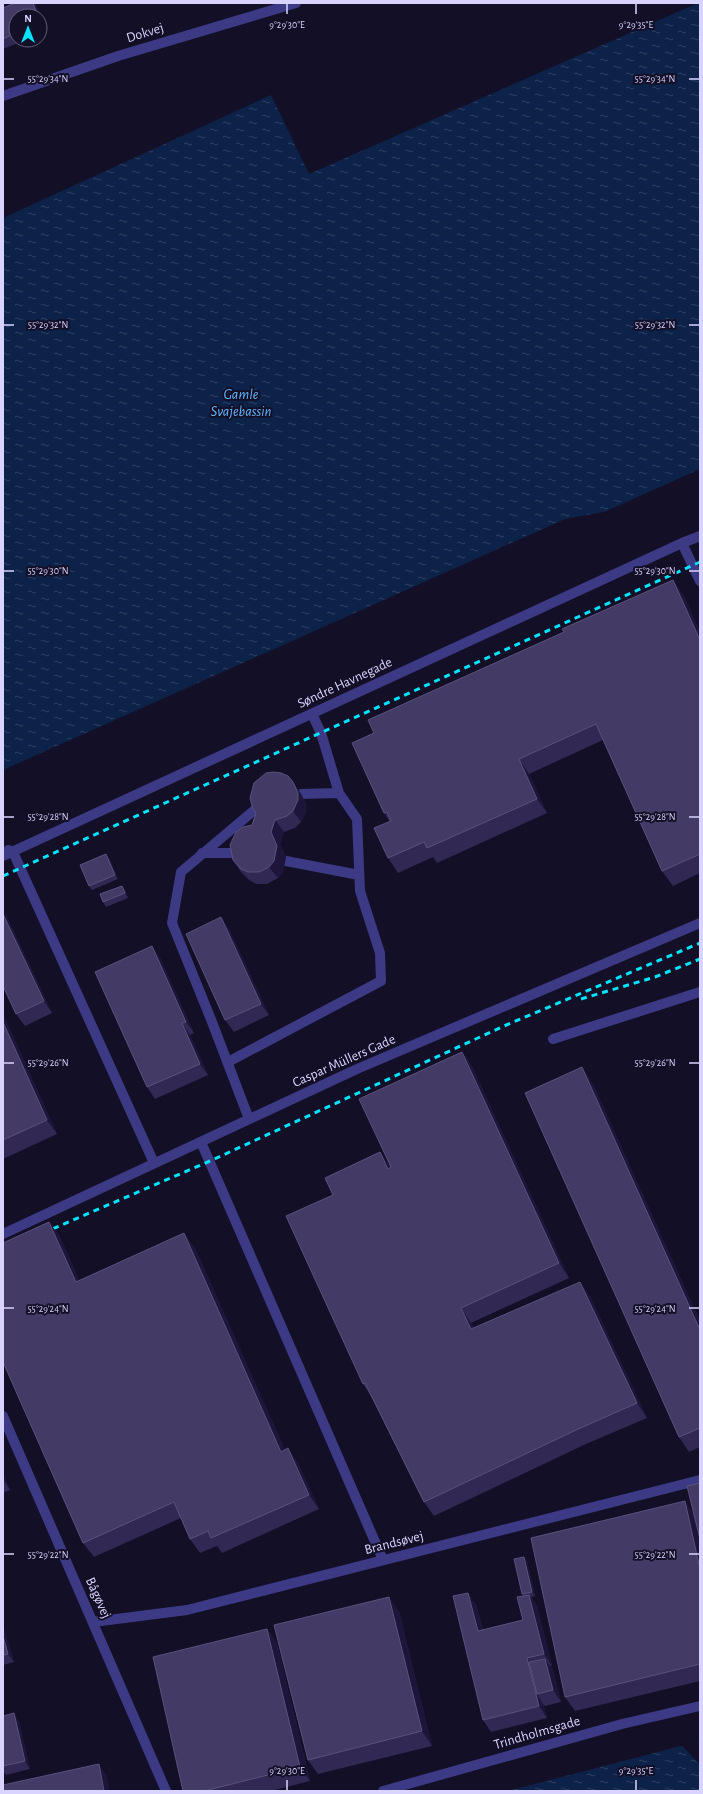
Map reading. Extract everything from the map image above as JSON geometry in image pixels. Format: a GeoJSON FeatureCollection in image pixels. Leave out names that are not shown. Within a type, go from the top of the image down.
{"type":"FeatureCollection","features":[{"type":"Feature","properties":{"kind":"street","name":"Dokvej"},"geometry":{"type":"LineString","coordinates":[[3,96],[118,56],[296,3]]}},
{"type":"Feature","properties":{"kind":"street","name":"Søndre Havnegade"},"geometry":{"type":"LineString","coordinates":[[3,856],[700,536]]}},
{"type":"Feature","properties":{"kind":"street"},"geometry":{"type":"LineString","coordinates":[[682,543],[700,581]]}},
{"type":"Feature","properties":{"kind":"street"},"geometry":{"type":"LineString","coordinates":[[228,1062],[381,981],[380,953],[360,892],[357,819],[339,793],[321,733],[312,714]]}},
{"type":"Feature","properties":{"kind":"street"},"geometry":{"type":"LineString","coordinates":[[302,794],[339,793]]}},
{"type":"Feature","properties":{"kind":"street"},"geometry":{"type":"LineString","coordinates":[[249,1119],[228,1062],[172,923],[181,872],[258,806]]}},
{"type":"Feature","properties":{"kind":"street"},"geometry":{"type":"LineString","coordinates":[[3,849],[13,852],[154,1163]]}},
{"type":"Feature","properties":{"kind":"street"},"geometry":{"type":"LineString","coordinates":[[202,853],[239,853]]}},
{"type":"Feature","properties":{"kind":"street"},"geometry":{"type":"LineString","coordinates":[[286,861],[359,875]]}},
{"type":"Feature","properties":{"kind":"street","name":"Caspar Müllers Gade"},"geometry":{"type":"LineString","coordinates":[[3,1234],[357,1069],[700,923]]}},
{"type":"Feature","properties":{"kind":"street"},"geometry":{"type":"LineString","coordinates":[[553,1039],[700,992]]}},
{"type":"Feature","properties":{"kind":"street"},"geometry":{"type":"LineString","coordinates":[[201,1142],[383,1560]]}},
{"type":"Feature","properties":{"kind":"street","name":"Bågøvej"},"geometry":{"type":"LineString","coordinates":[[3,1416],[166,1791]]}},
{"type":"Feature","properties":{"kind":"street","name":"Brandsøvej"},"geometry":{"type":"LineString","coordinates":[[93,1622],[187,1610],[700,1480]]}},
{"type":"Feature","properties":{"kind":"street","name":"Trindholmsgade"},"geometry":{"type":"LineString","coordinates":[[383,1791],[622,1724],[700,1706]]}},
{"type":"Feature","properties":{"kind":"water","name":"Gamle Svajebassin"},"geometry":{"type":"Polygon","coordinates":[[[700,3],[700,469],[604,512],[565,519],[3,770],[3,218],[271,95],[309,174],[700,3]]]}},
{"type":"Feature","properties":{"kind":"water"},"geometry":{"type":"Polygon","coordinates":[[[700,1741],[700,1791],[508,1791],[700,1741]]]}},
{"type":"Feature","properties":{"kind":"pier"},"geometry":{"type":"Polygon","coordinates":[[[696,1740],[700,1744],[700,1765],[681,1744],[696,1740]]]}},
{"type":"Feature","properties":{"kind":"building"},"geometry":{"type":"Polygon","coordinates":[[[15,3],[33,3],[35,8],[8,8],[8,37],[3,39],[3,8],[15,3]]]}},
{"type":"Feature","properties":{"kind":"building"},"geometry":{"type":"Polygon","coordinates":[[[673,580],[700,640],[700,854],[662,871],[596,724],[519,759],[537,799],[427,848],[424,842],[388,858],[374,828],[391,821],[387,812],[384,813],[352,743],[374,733],[368,720],[564,632],[562,629],[673,580]]]}},
{"type":"Feature","properties":{"kind":"building"},"geometry":{"type":"Polygon","coordinates":[[[273,772],[288,776],[293,782],[298,793],[298,800],[293,811],[287,816],[275,820],[271,832],[277,846],[274,861],[269,867],[259,872],[248,872],[241,869],[233,860],[230,845],[236,832],[243,827],[252,825],[256,813],[253,809],[250,798],[254,783],[266,773],[273,772]]]}},
{"type":"Feature","properties":{"kind":"building"},"geometry":{"type":"Polygon","coordinates":[[[106,854],[115,875],[89,886],[80,865],[106,854]]]}},
{"type":"Feature","properties":{"kind":"building"},"geometry":{"type":"Polygon","coordinates":[[[122,886],[125,893],[103,902],[100,894],[122,886]]]}},
{"type":"Feature","properties":{"kind":"building"},"geometry":{"type":"Polygon","coordinates":[[[3,914],[44,1001],[16,1014],[3,986],[3,914]]]}},
{"type":"Feature","properties":{"kind":"building"},"geometry":{"type":"Polygon","coordinates":[[[221,917],[261,1004],[225,1020],[186,934],[221,917]]]}},
{"type":"Feature","properties":{"kind":"building"},"geometry":{"type":"Polygon","coordinates":[[[152,946],[186,1022],[182,1023],[200,1064],[147,1087],[95,972],[152,946]]]}},
{"type":"Feature","properties":{"kind":"building"},"geometry":{"type":"Polygon","coordinates":[[[3,1022],[47,1120],[3,1140],[3,1022]]]}},
{"type":"Feature","properties":{"kind":"building"},"geometry":{"type":"Polygon","coordinates":[[[462,1052],[559,1263],[461,1308],[471,1329],[580,1282],[637,1403],[576,1430],[424,1502],[365,1383],[363,1384],[286,1216],[333,1195],[325,1178],[380,1152],[388,1169],[391,1167],[359,1099],[462,1052]]]}},
{"type":"Feature","properties":{"kind":"building"},"geometry":{"type":"Polygon","coordinates":[[[582,1067],[700,1330],[700,1428],[679,1437],[525,1093],[582,1067]]]}},
{"type":"Feature","properties":{"kind":"building"},"geometry":{"type":"Polygon","coordinates":[[[49,1222],[76,1282],[184,1233],[281,1452],[288,1448],[309,1495],[211,1538],[208,1531],[190,1539],[174,1502],[83,1543],[3,1362],[3,1243],[49,1222]]]}},
{"type":"Feature","properties":{"kind":"building"},"geometry":{"type":"Polygon","coordinates":[[[700,1483],[700,1539],[687,1486],[700,1483]]]}},
{"type":"Feature","properties":{"kind":"building"},"geometry":{"type":"Polygon","coordinates":[[[685,1501],[700,1569],[700,1664],[565,1697],[531,1538],[685,1501]]]}},
{"type":"Feature","properties":{"kind":"building"},"geometry":{"type":"Polygon","coordinates":[[[524,1557],[532,1592],[522,1594],[514,1559],[524,1557]]]}},
{"type":"Feature","properties":{"kind":"building"},"geometry":{"type":"Polygon","coordinates":[[[468,1593],[478,1631],[523,1620],[517,1597],[529,1595],[544,1654],[527,1658],[539,1706],[483,1720],[453,1596],[468,1593]]]}},
{"type":"Feature","properties":{"kind":"building"},"geometry":{"type":"Polygon","coordinates":[[[389,1597],[422,1731],[308,1760],[274,1625],[389,1597]]]}},
{"type":"Feature","properties":{"kind":"building"},"geometry":{"type":"Polygon","coordinates":[[[267,1629],[300,1767],[204,1791],[183,1791],[153,1657],[267,1629]]]}},
{"type":"Feature","properties":{"kind":"building"},"geometry":{"type":"Polygon","coordinates":[[[3,1636],[8,1654],[3,1655],[3,1636]]]}},
{"type":"Feature","properties":{"kind":"building"},"geometry":{"type":"Polygon","coordinates":[[[545,1659],[553,1690],[537,1694],[529,1662],[545,1659]]]}},
{"type":"Feature","properties":{"kind":"building"},"geometry":{"type":"Polygon","coordinates":[[[14,1713],[25,1761],[3,1766],[3,1716],[14,1713]]]}},
{"type":"Feature","properties":{"kind":"building"},"geometry":{"type":"Polygon","coordinates":[[[99,1764],[104,1791],[3,1791],[3,1785],[99,1764]]]}},
{"type":"Feature","properties":{"kind":"railway"},"geometry":{"type":"LineString","coordinates":[[3,876],[700,562]]}},
{"type":"Feature","properties":{"kind":"railway"},"geometry":{"type":"LineString","coordinates":[[43,1233],[210,1161],[504,1026],[700,943]]}},
{"type":"Feature","properties":{"kind":"railway"},"geometry":{"type":"LineString","coordinates":[[581,999],[655,977],[700,959]]}}]}
